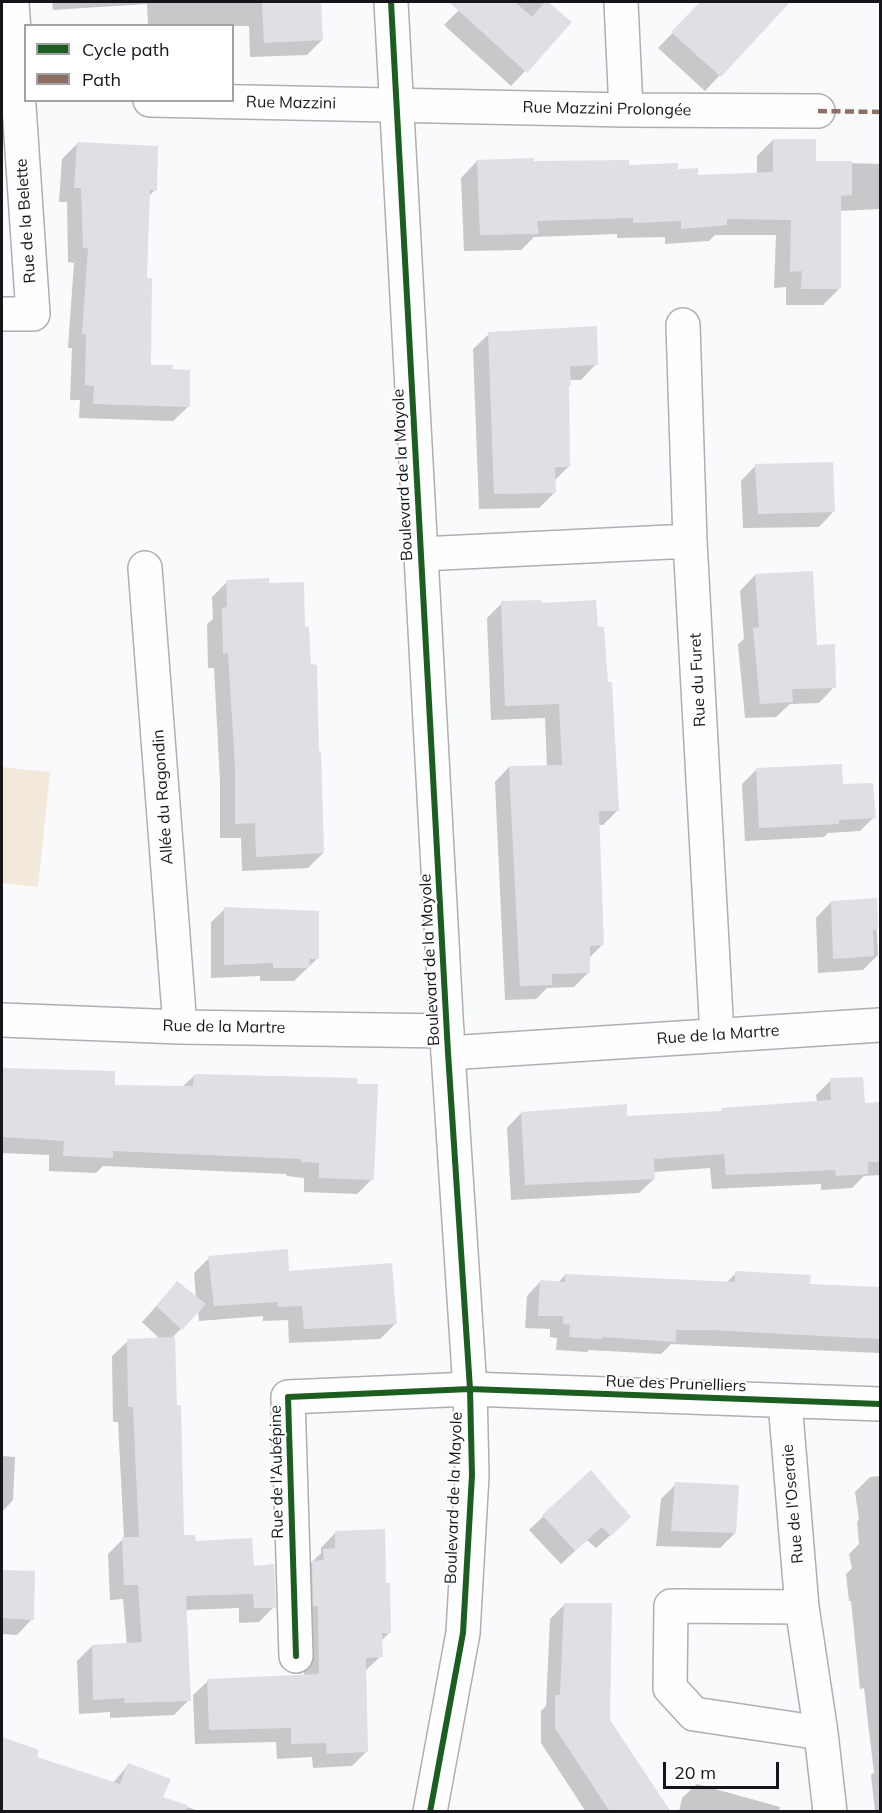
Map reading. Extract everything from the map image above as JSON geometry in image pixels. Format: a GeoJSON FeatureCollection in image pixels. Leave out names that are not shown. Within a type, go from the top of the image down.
{"type":"FeatureCollection","features":[{"type":"Feature","properties":{"kind":"street"},"geometry":{"type":"LineString","coordinates":[[12,2],[15,97]]}},
{"type":"Feature","properties":{"kind":"street","name":"Boulevard de la Mayole"},"geometry":{"type":"LineString","coordinates":[[391,2],[448,1042],[470,1389],[472,1475],[463,1633],[430,1812]]}},
{"type":"Feature","properties":{"kind":"street"},"geometry":{"type":"LineString","coordinates":[[621,2],[626,110]]}},
{"type":"Feature","properties":{"kind":"street","name":"Rue de la Belette"},"geometry":{"type":"LineString","coordinates":[[2,314],[33,314],[15,97]]}},
{"type":"Feature","properties":{"kind":"street","name":"Rue Mazzini"},"geometry":{"type":"LineString","coordinates":[[234,102],[396,105]]}},
{"type":"Feature","properties":{"kind":"street","name":"Rue Mazzini Prolongée"},"geometry":{"type":"LineString","coordinates":[[396,105],[818,111]]}},
{"type":"Feature","properties":{"kind":"street","name":"Rue du Furet"},"geometry":{"type":"LineString","coordinates":[[683,325],[690,541],[717,1035]]}},
{"type":"Feature","properties":{"kind":"street"},"geometry":{"type":"LineString","coordinates":[[422,554],[690,541]]}},
{"type":"Feature","properties":{"kind":"street","name":"Allée du Ragondin"},"geometry":{"type":"LineString","coordinates":[[145,568],[180,1027]]}},
{"type":"Feature","properties":{"kind":"street","name":"Rue de la Martre"},"geometry":{"type":"LineString","coordinates":[[2,1020],[448,1042],[717,1035],[880,1025]]}},
{"type":"Feature","properties":{"kind":"street","name":"Rue des Prunelliers"},"geometry":{"type":"LineString","coordinates":[[470,1389],[880,1404]]}},
{"type":"Feature","properties":{"kind":"street","name":"Rue de l'Aubépine"},"geometry":{"type":"LineString","coordinates":[[296,1656],[288,1397],[470,1389]]}},
{"type":"Feature","properties":{"kind":"street","name":"Rue de l'Oseraie"},"geometry":{"type":"LineString","coordinates":[[785,1401],[801,1607],[821,1733],[830,1812]]}},
{"type":"Feature","properties":{"kind":"street"},"geometry":{"type":"LineString","coordinates":[[801,1607],[671,1606],[670,1688],[694,1714],[821,1733]]}},
{"type":"Feature","properties":{"kind":"shaded area"},"geometry":{"type":"Polygon","coordinates":[[[2,767],[50,772],[38,887],[2,883],[2,767]]]}},
{"type":"Feature","properties":{"kind":"building"},"geometry":{"type":"Polygon","coordinates":[[[262,2],[321,2],[323,40],[264,43],[262,2]]]}},
{"type":"Feature","properties":{"kind":"building"},"geometry":{"type":"Polygon","coordinates":[[[449,2],[515,2],[532,17],[545,2],[548,2],[572,22],[527,73],[449,2]]]}},
{"type":"Feature","properties":{"kind":"building"},"geometry":{"type":"Polygon","coordinates":[[[700,2],[790,2],[721,77],[671,32],[700,2]]]}},
{"type":"Feature","properties":{"kind":"building"},"geometry":{"type":"Polygon","coordinates":[[[773,139],[816,139],[816,161],[852,161],[852,195],[841,196],[841,289],[801,289],[802,271],[790,272],[791,220],[727,219],[727,225],[681,229],[681,221],[633,223],[633,218],[537,221],[539,234],[480,235],[477,160],[534,158],[534,161],[629,160],[629,165],[678,163],[678,169],[698,168],[698,175],[773,172],[773,139]]]}},
{"type":"Feature","properties":{"kind":"building"},"geometry":{"type":"Polygon","coordinates":[[[77,142],[158,146],[157,191],[150,190],[147,278],[152,278],[151,365],[173,365],[172,369],[190,370],[190,407],[93,404],[94,386],[85,385],[86,334],[82,334],[88,248],[83,248],[81,188],[74,188],[77,142]]]}},
{"type":"Feature","properties":{"kind":"building"},"geometry":{"type":"Polygon","coordinates":[[[597,326],[598,365],[570,366],[570,467],[555,467],[556,493],[494,494],[488,332],[597,326]]]}},
{"type":"Feature","properties":{"kind":"building"},"geometry":{"type":"Polygon","coordinates":[[[833,462],[835,512],[758,514],[755,464],[833,462]]]}},
{"type":"Feature","properties":{"kind":"building"},"geometry":{"type":"Polygon","coordinates":[[[813,571],[817,645],[835,644],[836,688],[792,689],[793,702],[760,704],[753,628],[759,627],[755,574],[813,571]]]}},
{"type":"Feature","properties":{"kind":"building"},"geometry":{"type":"Polygon","coordinates":[[[269,578],[269,583],[304,582],[305,627],[309,626],[311,664],[317,665],[324,853],[256,857],[255,823],[235,824],[235,766],[228,653],[223,654],[222,608],[227,607],[226,580],[269,578]]]}},
{"type":"Feature","properties":{"kind":"building"},"geometry":{"type":"Polygon","coordinates":[[[541,600],[542,603],[596,600],[598,627],[604,627],[608,682],[612,682],[619,811],[599,811],[604,945],[590,946],[590,973],[552,974],[552,985],[520,986],[509,766],[562,765],[559,704],[505,706],[501,601],[541,600]]]}},
{"type":"Feature","properties":{"kind":"building"},"geometry":{"type":"Polygon","coordinates":[[[842,764],[843,784],[873,783],[876,818],[839,820],[839,824],[759,828],[756,768],[842,764]]]}},
{"type":"Feature","properties":{"kind":"building"},"geometry":{"type":"Polygon","coordinates":[[[877,898],[878,929],[873,930],[874,956],[833,959],[831,901],[877,898]]]}},
{"type":"Feature","properties":{"kind":"building"},"geometry":{"type":"Polygon","coordinates":[[[224,907],[319,911],[319,959],[310,959],[309,968],[273,968],[273,963],[224,965],[224,907]]]}},
{"type":"Feature","properties":{"kind":"building"},"geometry":{"type":"Polygon","coordinates":[[[3,1068],[115,1071],[115,1085],[193,1086],[194,1074],[357,1078],[358,1084],[378,1084],[374,1180],[319,1178],[319,1163],[301,1162],[301,1159],[113,1151],[113,1158],[63,1156],[64,1141],[2,1137],[3,1068]]]}},
{"type":"Feature","properties":{"kind":"building"},"geometry":{"type":"Polygon","coordinates":[[[863,1077],[865,1103],[880,1102],[880,1162],[868,1162],[868,1174],[836,1176],[835,1170],[726,1175],[724,1154],[654,1159],[655,1179],[525,1185],[521,1112],[627,1104],[627,1116],[722,1111],[721,1108],[831,1100],[830,1078],[863,1077]]]}},
{"type":"Feature","properties":{"kind":"building"},"geometry":{"type":"Polygon","coordinates":[[[288,1249],[289,1271],[392,1263],[397,1324],[304,1329],[302,1306],[278,1307],[278,1302],[214,1306],[208,1256],[288,1249]]]}},
{"type":"Feature","properties":{"kind":"building"},"geometry":{"type":"Polygon","coordinates":[[[735,1271],[811,1275],[810,1284],[880,1287],[880,1339],[709,1330],[676,1330],[676,1342],[569,1337],[570,1325],[563,1324],[563,1316],[538,1316],[540,1280],[565,1282],[565,1274],[735,1282],[735,1271]]]}},
{"type":"Feature","properties":{"kind":"building"},"geometry":{"type":"Polygon","coordinates":[[[177,1281],[206,1304],[182,1330],[156,1306],[177,1281]]]}},
{"type":"Feature","properties":{"kind":"building"},"geometry":{"type":"Polygon","coordinates":[[[175,1337],[177,1405],[181,1405],[184,1535],[195,1535],[196,1541],[252,1538],[254,1566],[274,1564],[276,1608],[254,1608],[253,1594],[186,1596],[191,1701],[124,1703],[125,1698],[93,1700],[92,1645],[142,1642],[138,1585],[124,1585],[122,1537],[139,1537],[133,1407],[128,1407],[127,1339],[175,1337]]]}},
{"type":"Feature","properties":{"kind":"building"},"geometry":{"type":"Polygon","coordinates":[[[591,1470],[631,1517],[611,1536],[602,1527],[575,1551],[542,1515],[591,1470]]]}},
{"type":"Feature","properties":{"kind":"building"},"geometry":{"type":"Polygon","coordinates":[[[675,1482],[739,1485],[736,1533],[671,1531],[675,1482]]]}},
{"type":"Feature","properties":{"kind":"building"},"geometry":{"type":"Polygon","coordinates":[[[385,1529],[386,1583],[390,1583],[391,1633],[382,1633],[383,1657],[366,1658],[368,1752],[327,1754],[326,1743],[291,1744],[291,1728],[209,1730],[207,1679],[319,1674],[318,1606],[313,1606],[312,1561],[324,1560],[323,1549],[335,1548],[335,1531],[385,1529]]]}},
{"type":"Feature","properties":{"kind":"building"},"geometry":{"type":"Polygon","coordinates":[[[2,1570],[35,1571],[34,1620],[2,1618],[2,1570]]]}},
{"type":"Feature","properties":{"kind":"building"},"geometry":{"type":"Polygon","coordinates":[[[564,1603],[612,1603],[610,1720],[671,1812],[610,1812],[555,1728],[555,1695],[560,1695],[564,1603]]]}},
{"type":"Feature","properties":{"kind":"building"},"geometry":{"type":"Polygon","coordinates":[[[2,1737],[39,1750],[37,1757],[120,1784],[128,1763],[171,1779],[163,1797],[187,1805],[186,1812],[2,1812],[2,1737]]]}},
{"type":"Feature","properties":{"kind":"marked path"},"geometry":{"type":"LineString","coordinates":[[818,111],[880,112]]}},
{"type":"Feature","properties":{"kind":"cycle path"},"geometry":{"type":"LineString","coordinates":[[391,2],[448,1053],[470,1389],[472,1475],[463,1633],[430,1812]]}},
{"type":"Feature","properties":{"kind":"cycle path"},"geometry":{"type":"LineString","coordinates":[[296,1656],[288,1397],[470,1389],[880,1404]]}}]}
